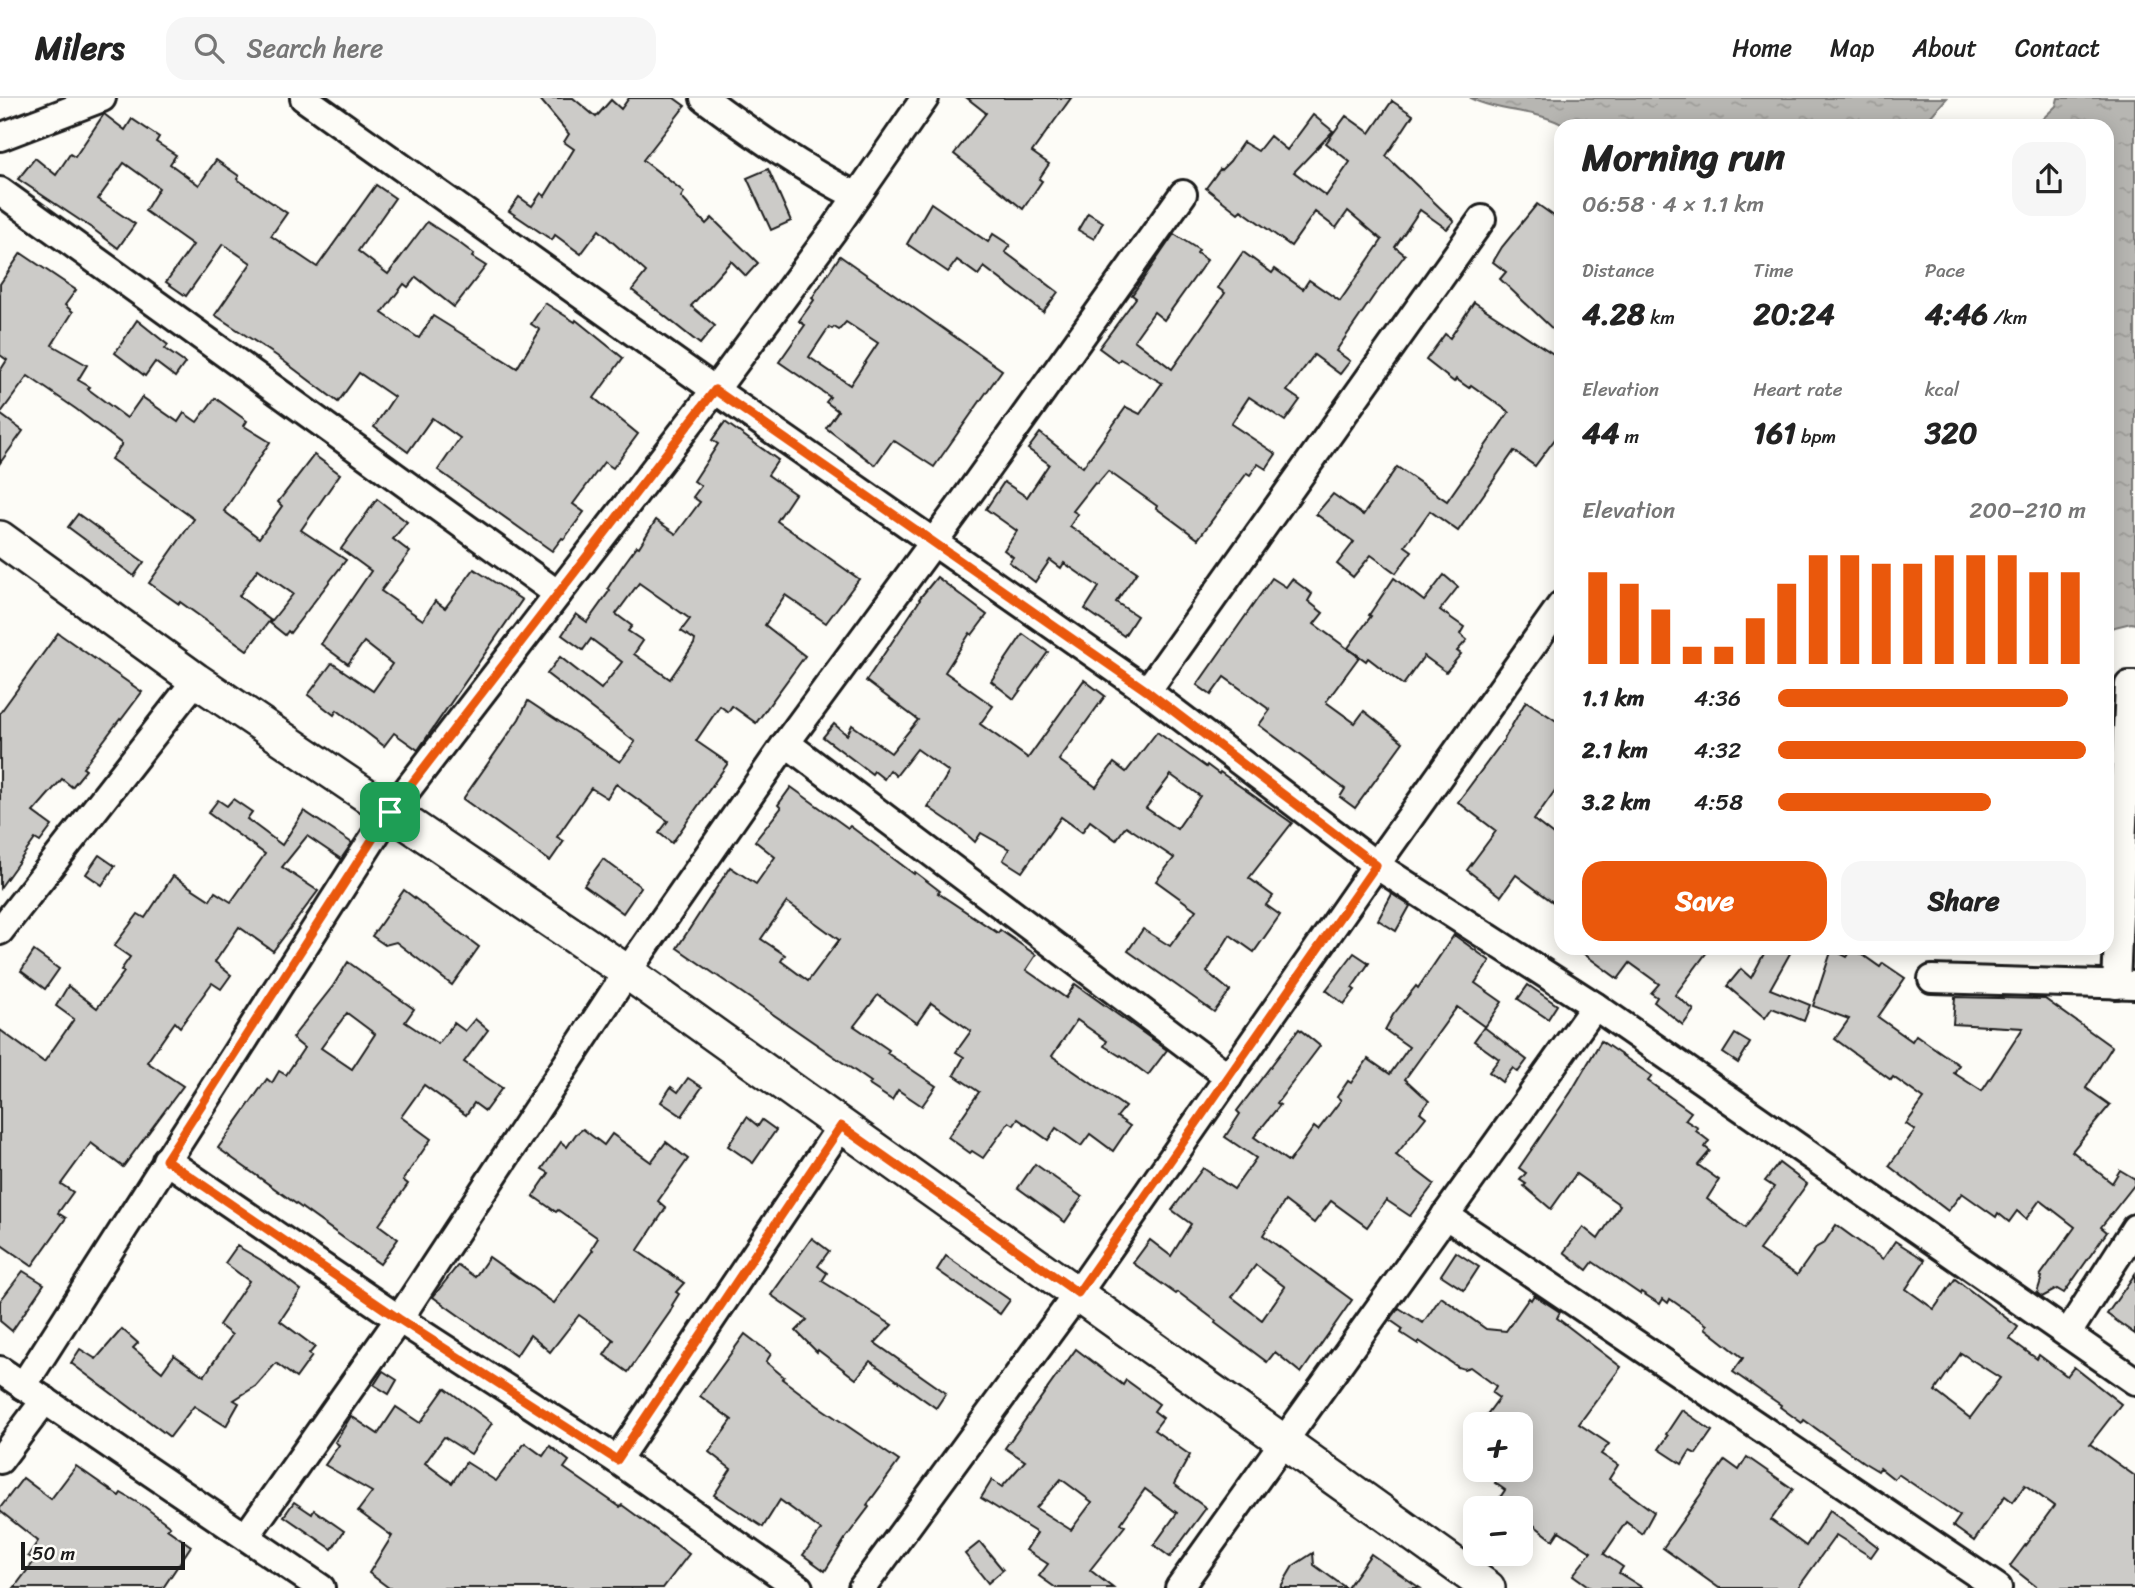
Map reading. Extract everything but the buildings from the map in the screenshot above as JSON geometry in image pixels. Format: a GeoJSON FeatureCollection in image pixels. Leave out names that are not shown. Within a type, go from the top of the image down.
{"type":"FeatureCollection","features":[{"type":"Feature","properties":{"kind":"street"},"geometry":{"type":"LineString","coordinates":[[0,137],[102,98]]}},
{"type":"Feature","properties":{"kind":"street"},"geometry":{"type":"LineString","coordinates":[[304,98],[932,543],[1147,691],[1376,865],[1595,1006],[2135,1381]]}},
{"type":"Feature","properties":{"kind":"street"},"geometry":{"type":"LineString","coordinates":[[704,98],[822,179],[857,196]]}},
{"type":"Feature","properties":{"kind":"street"},"geometry":{"type":"LineString","coordinates":[[23,1386],[390,812],[715,390],[925,98]]}},
{"type":"Feature","properties":{"kind":"street"},"geometry":{"type":"LineString","coordinates":[[0,191],[558,594]]}},
{"type":"Feature","properties":{"kind":"street"},"geometry":{"type":"LineString","coordinates":[[247,1535],[399,1319],[627,972],[786,743],[1183,194]]}},
{"type":"Feature","properties":{"kind":"street"},"geometry":{"type":"LineString","coordinates":[[1147,691],[1482,219]]}},
{"type":"Feature","properties":{"kind":"street"},"geometry":{"type":"LineString","coordinates":[[0,538],[196,680],[627,972],[1488,1588]]}},
{"type":"Feature","properties":{"kind":"street"},"geometry":{"type":"LineString","coordinates":[[862,1588],[1078,1293],[1554,615]]}},
{"type":"Feature","properties":{"kind":"street"},"geometry":{"type":"LineString","coordinates":[[0,932],[196,680]]}},
{"type":"Feature","properties":{"kind":"street"},"geometry":{"type":"LineString","coordinates":[[1932,978],[2126,985],[2129,685],[2135,685]]}},
{"type":"Feature","properties":{"kind":"street"},"geometry":{"type":"LineString","coordinates":[[786,743],[1229,1077]]}},
{"type":"Feature","properties":{"kind":"street"},"geometry":{"type":"LineString","coordinates":[[1179,1588],[1595,1006]]}},
{"type":"Feature","properties":{"kind":"street"},"geometry":{"type":"LineString","coordinates":[[617,1460],[841,1126]]}},
{"type":"Feature","properties":{"kind":"street"},"geometry":{"type":"LineString","coordinates":[[166,1160],[399,1319],[617,1460],[799,1588]]}},
{"type":"Feature","properties":{"kind":"street"},"geometry":{"type":"LineString","coordinates":[[1445,1216],[1998,1588]]}},
{"type":"Feature","properties":{"kind":"street"},"geometry":{"type":"LineString","coordinates":[[2068,1333],[2135,1228]]}},
{"type":"Feature","properties":{"kind":"street"},"geometry":{"type":"LineString","coordinates":[[0,1370],[247,1535],[321,1588]]}},
{"type":"Feature","properties":{"kind":"street"},"geometry":{"type":"LineString","coordinates":[[0,1460],[45,1400]]}},
{"type":"Feature","properties":{"kind":"water"},"geometry":{"type":"Polygon","coordinates":[[[1470,98],[1947,98],[1928,119],[1554,121],[1470,98]]]}},
{"type":"Feature","properties":{"kind":"water"},"geometry":{"type":"Polygon","coordinates":[[[2058,98],[2135,98],[2135,624],[2114,627],[2114,119],[2042,119],[2056,106],[2058,98]]]}},
{"type":"Feature","properties":{"kind":"route"},"geometry":{"type":"LineString","coordinates":[[715,390],[1147,691],[1376,865],[1078,1293],[841,1126],[617,1460],[399,1319],[166,1160],[390,812],[715,390]]}}]}
